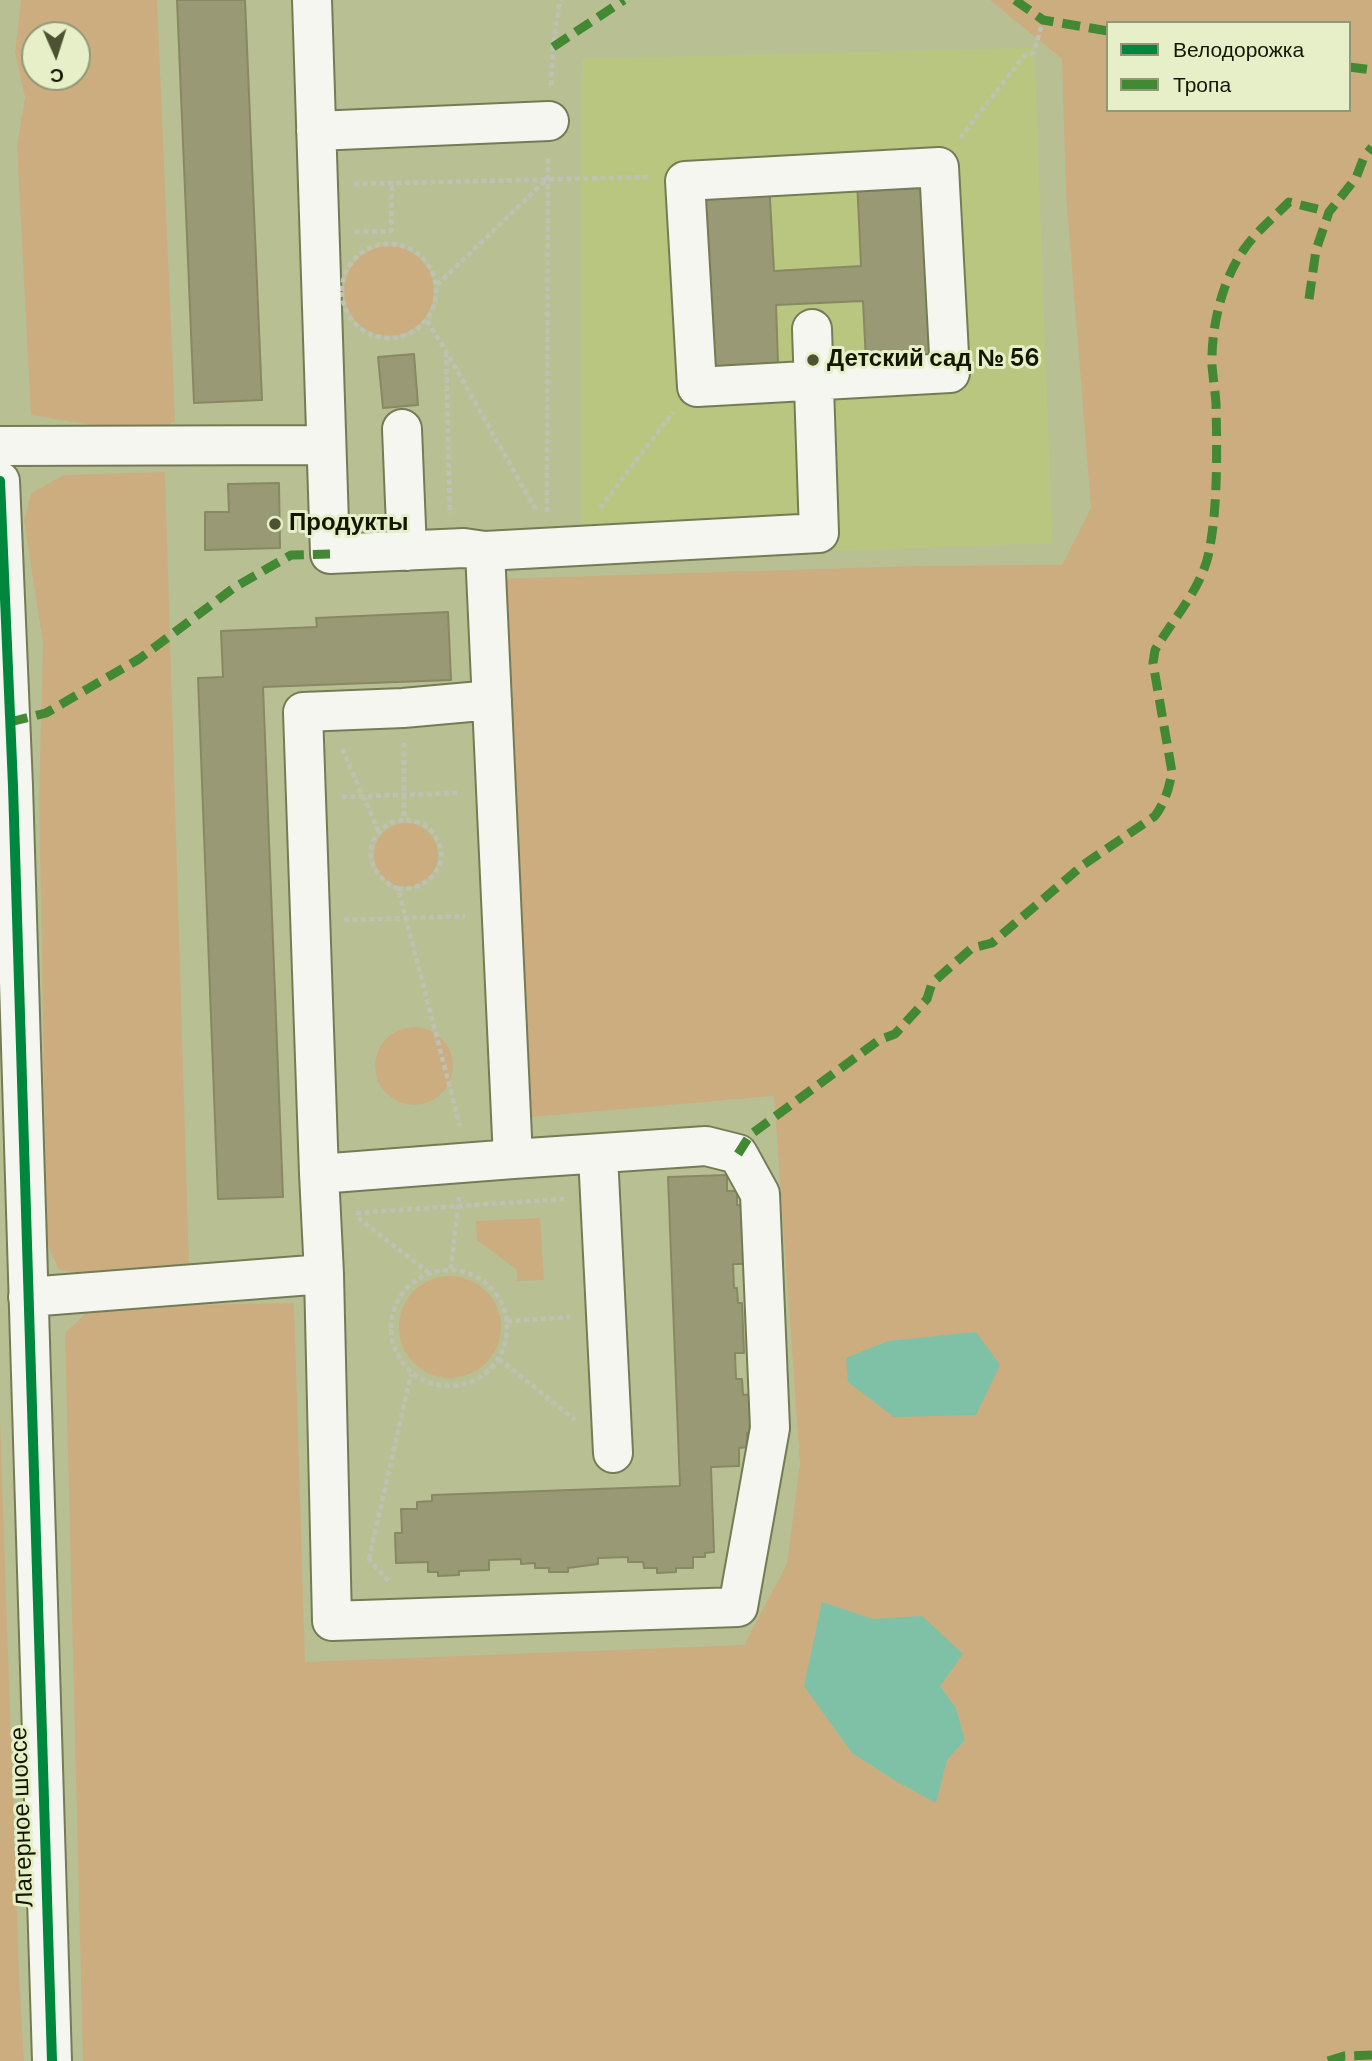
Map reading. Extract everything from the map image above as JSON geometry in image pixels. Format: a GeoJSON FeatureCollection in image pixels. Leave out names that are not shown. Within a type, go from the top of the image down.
{"type":"FeatureCollection","features":[{"type":"Feature","properties":{"kind":"street"},"geometry":{"type":"LineString","coordinates":[[312,0],[330,554],[468,550],[560,542],[819,533],[811,330]]}},
{"type":"Feature","properties":{"kind":"street"},"geometry":{"type":"LineString","coordinates":[[316,131],[548,121]]}},
{"type":"Feature","properties":{"kind":"street"},"geometry":{"type":"LineString","coordinates":[[939,167],[950,373],[697,387],[685,181],[939,167]]}},
{"type":"Feature","properties":{"kind":"street"},"geometry":{"type":"LineString","coordinates":[[402,429],[407,551]]}},
{"type":"Feature","properties":{"kind":"street"},"geometry":{"type":"LineString","coordinates":[[0,446],[326,445]]}},
{"type":"Feature","properties":{"kind":"street","name":"Лагерное шоссе"},"geometry":{"type":"LineString","coordinates":[[0,481],[6,786],[28,1297],[52,2061]]}},
{"type":"Feature","properties":{"kind":"street"},"geometry":{"type":"LineString","coordinates":[[468,550],[492,700],[513,1158]]}},
{"type":"Feature","properties":{"kind":"street"},"geometry":{"type":"LineString","coordinates":[[319,1174],[706,1146],[738,1153],[760,1194],[770,1428],[738,1607],[332,1621],[324,1275],[319,1174],[309,921],[303,712],[403,708],[492,700]]}},
{"type":"Feature","properties":{"kind":"street"},"geometry":{"type":"LineString","coordinates":[[598,1155],[613,1453]]}},
{"type":"Feature","properties":{"kind":"street"},"geometry":{"type":"LineString","coordinates":[[28,1297],[218,1293],[324,1275]]}},
{"type":"Feature","properties":{"kind":"path"},"geometry":{"type":"LineString","coordinates":[[560,0],[553,47],[548,121],[560,542]]}},
{"type":"Feature","properties":{"kind":"path"},"geometry":{"type":"LineString","coordinates":[[939,167],[1024,56],[1034,52],[1044,20]]}},
{"type":"Feature","properties":{"kind":"path"},"geometry":{"type":"LineString","coordinates":[[318,185],[668,176],[685,181]]}},
{"type":"Feature","properties":{"kind":"path"},"geometry":{"type":"LineString","coordinates":[[437,285],[548,179]]}},
{"type":"Feature","properties":{"kind":"path"},"geometry":{"type":"LineString","coordinates":[[392,183],[391,232],[396,244]]}},
{"type":"Feature","properties":{"kind":"path"},"geometry":{"type":"LineString","coordinates":[[319,232],[391,232]]}},
{"type":"Feature","properties":{"kind":"path"},"geometry":{"type":"LineString","coordinates":[[396,244],[415,250],[430,265],[437,285],[436,304],[427,321],[410,335],[389,339],[369,335],[353,323],[344,306],[342,287],[347,269],[359,253],[377,245],[396,244]]}},
{"type":"Feature","properties":{"kind":"path"},"geometry":{"type":"LineString","coordinates":[[427,321],[560,542]]}},
{"type":"Feature","properties":{"kind":"path"},"geometry":{"type":"LineString","coordinates":[[446,351],[468,550]]}},
{"type":"Feature","properties":{"kind":"path"},"geometry":{"type":"LineString","coordinates":[[560,542],[585,528],[685,396],[697,387]]}},
{"type":"Feature","properties":{"kind":"path"},"geometry":{"type":"LineString","coordinates":[[403,708],[404,819]]}},
{"type":"Feature","properties":{"kind":"path"},"geometry":{"type":"LineString","coordinates":[[326,712],[379,832]]}},
{"type":"Feature","properties":{"kind":"path"},"geometry":{"type":"LineString","coordinates":[[306,799],[460,793]]}},
{"type":"Feature","properties":{"kind":"path"},"geometry":{"type":"LineString","coordinates":[[404,819],[428,827],[438,839],[441,859],[434,876],[425,884],[407,890],[398,889],[380,879],[372,863],[372,848],[379,832],[393,822],[404,819]]}},
{"type":"Feature","properties":{"kind":"path"},"geometry":{"type":"LineString","coordinates":[[398,889],[464,1140],[451,1269]]}},
{"type":"Feature","properties":{"kind":"path"},"geometry":{"type":"LineString","coordinates":[[309,921],[466,916]]}},
{"type":"Feature","properties":{"kind":"path"},"geometry":{"type":"LineString","coordinates":[[429,1273],[351,1213],[458,1208],[600,1196]]}},
{"type":"Feature","properties":{"kind":"path"},"geometry":{"type":"LineString","coordinates":[[451,1269],[471,1273],[488,1284],[501,1301],[507,1321],[507,1340],[499,1359],[482,1377],[458,1386],[433,1385],[411,1374],[398,1358],[391,1339],[391,1318],[398,1299],[411,1283],[429,1273],[451,1269]]}},
{"type":"Feature","properties":{"kind":"path"},"geometry":{"type":"LineString","coordinates":[[507,1321],[606,1315]]}},
{"type":"Feature","properties":{"kind":"path"},"geometry":{"type":"LineString","coordinates":[[499,1359],[613,1453]]}},
{"type":"Feature","properties":{"kind":"path"},"geometry":{"type":"LineString","coordinates":[[369,1559],[411,1374]]}},
{"type":"Feature","properties":{"kind":"path"},"geometry":{"type":"LineString","coordinates":[[330,1521],[369,1559],[421,1618]]}},
{"type":"Feature","properties":{"kind":"shaded area"},"geometry":{"type":"Polygon","coordinates":[[[21,0],[157,0],[175,421],[151,435],[31,415],[17,146],[24,91],[91,91],[91,21],[21,21],[21,79],[15,52],[21,0]]]}},
{"type":"Feature","properties":{"kind":"shaded area"},"geometry":{"type":"Polygon","coordinates":[[[990,0],[1372,0],[1372,2061],[83,2061],[65,1333],[87,1312],[188,1305],[294,1303],[305,1662],[744,1645],[787,1564],[800,1463],[774,1096],[519,1118],[496,579],[914,566],[1062,565],[1091,508],[1066,194],[1062,59],[990,0]],[[822,1602],[852,1753],[894,1780],[936,1802],[947,1760],[965,1740],[956,1708],[940,1686],[873,1619],[822,1602]]]}},
{"type":"Feature","properties":{"kind":"shaded area","name":"Детский сад № 56"},"geometry":{"type":"Polygon","coordinates":[[[1034,48],[1052,543],[581,560],[583,59],[1034,48]]]}},
{"type":"Feature","properties":{"kind":"shaded area"},"geometry":{"type":"Polygon","coordinates":[[[380,246],[398,246],[414,253],[427,266],[434,282],[434,300],[427,316],[414,329],[398,336],[380,336],[364,329],[351,316],[344,300],[344,282],[351,266],[364,253],[380,246]]]}},
{"type":"Feature","properties":{"kind":"shaded area"},"geometry":{"type":"Polygon","coordinates":[[[165,472],[189,1266],[107,1276],[59,1270],[47,1243],[39,796],[43,643],[24,521],[31,493],[64,475],[165,472]]]}},
{"type":"Feature","properties":{"kind":"shaded area"},"geometry":{"type":"Polygon","coordinates":[[[400,823],[412,823],[429,832],[436,843],[436,867],[429,878],[412,887],[400,887],[388,882],[379,873],[374,861],[374,849],[379,837],[388,828],[400,823]]]}},
{"type":"Feature","properties":{"kind":"shaded area"},"geometry":{"type":"Polygon","coordinates":[[[406,1027],[422,1027],[436,1033],[447,1044],[453,1058],[453,1074],[447,1088],[436,1099],[422,1105],[406,1105],[392,1099],[381,1088],[375,1074],[375,1058],[381,1044],[392,1033],[406,1027]]]}},
{"type":"Feature","properties":{"kind":"shaded area"},"geometry":{"type":"Polygon","coordinates":[[[540,1218],[544,1280],[517,1281],[517,1270],[477,1240],[476,1221],[540,1218]]]}},
{"type":"Feature","properties":{"kind":"shaded area"},"geometry":{"type":"Polygon","coordinates":[[[450,1276],[470,1279],[493,1298],[498,1307],[501,1327],[498,1347],[479,1370],[470,1375],[450,1378],[430,1375],[407,1356],[402,1347],[399,1327],[402,1307],[421,1284],[430,1279],[450,1276]]]}},
{"type":"Feature","properties":{"kind":"shaded area"},"geometry":{"type":"Polygon","coordinates":[[[976,1332],[1000,1365],[976,1415],[894,1417],[848,1382],[846,1358],[888,1341],[976,1332]]]}},
{"type":"Feature","properties":{"kind":"shaded area"},"geometry":{"type":"Polygon","coordinates":[[[0,1420],[19,1975],[24,2061],[0,2061],[0,1420]]]}},
{"type":"Feature","properties":{"kind":"shaded area"},"geometry":{"type":"Polygon","coordinates":[[[822,1602],[873,1619],[922,1616],[963,1654],[940,1686],[956,1708],[965,1740],[947,1760],[936,1803],[852,1753],[804,1686],[822,1602]]]}},
{"type":"Feature","properties":{"kind":"building"},"geometry":{"type":"Polygon","coordinates":[[[177,0],[245,0],[262,400],[194,403],[177,0]]]}},
{"type":"Feature","properties":{"kind":"building"},"geometry":{"type":"Polygon","coordinates":[[[923,176],[932,358],[866,361],[863,301],[776,305],[778,363],[712,367],[703,186],[769,182],[774,271],[861,266],[857,179],[923,176]]]}},
{"type":"Feature","properties":{"kind":"building"},"geometry":{"type":"Polygon","coordinates":[[[414,354],[418,405],[383,408],[378,357],[414,354]]]}},
{"type":"Feature","properties":{"kind":"building"},"geometry":{"type":"Polygon","coordinates":[[[279,483],[280,548],[205,550],[205,512],[229,512],[228,484],[279,483]]]}},
{"type":"Feature","properties":{"kind":"building"},"geometry":{"type":"Polygon","coordinates":[[[448,612],[451,680],[263,687],[283,1197],[218,1199],[198,678],[223,677],[221,631],[317,627],[316,618],[448,612]]]}},
{"type":"Feature","properties":{"kind":"building"},"geometry":{"type":"Polygon","coordinates":[[[727,1175],[727,1191],[737,1191],[737,1205],[744,1205],[746,1264],[733,1264],[734,1288],[737,1288],[738,1303],[742,1303],[744,1353],[735,1353],[736,1379],[742,1379],[743,1395],[751,1394],[752,1433],[747,1433],[747,1447],[739,1448],[739,1466],[711,1467],[714,1552],[705,1553],[705,1557],[693,1557],[693,1568],[676,1568],[676,1572],[657,1573],[657,1568],[644,1568],[643,1562],[628,1562],[628,1557],[598,1558],[598,1564],[568,1568],[568,1572],[549,1572],[549,1568],[535,1568],[535,1563],[521,1564],[521,1559],[489,1560],[489,1570],[459,1571],[459,1575],[438,1576],[438,1572],[428,1572],[428,1562],[396,1563],[395,1533],[402,1533],[401,1509],[417,1509],[417,1502],[432,1501],[432,1495],[680,1486],[668,1177],[727,1175]]]}},
{"type":"Feature","properties":{"kind":"marked path"},"geometry":{"type":"LineString","coordinates":[[553,47],[624,0]]}},
{"type":"Feature","properties":{"kind":"marked path"},"geometry":{"type":"LineString","coordinates":[[1015,0],[1043,20],[1106,31]]}},
{"type":"Feature","properties":{"kind":"marked path"},"geometry":{"type":"LineString","coordinates":[[1351,67],[1372,70]]}},
{"type":"Feature","properties":{"kind":"marked path"},"geometry":{"type":"LineString","coordinates":[[1309,299],[1316,250],[1329,212],[1356,178],[1364,157],[1372,147]]}},
{"type":"Feature","properties":{"kind":"marked path"},"geometry":{"type":"LineString","coordinates":[[738,1154],[750,1135],[879,1040],[895,1034],[927,999],[932,983],[972,948],[992,943],[1083,865],[1155,816],[1166,795],[1172,772],[1153,663],[1155,650],[1194,591],[1209,552],[1217,459],[1212,351],[1224,289],[1245,248],[1289,202],[1329,212]]}},
{"type":"Feature","properties":{"kind":"marked path"},"geometry":{"type":"LineString","coordinates":[[10,722],[46,713],[139,659],[235,587],[291,555],[330,554]]}},
{"type":"Feature","properties":{"kind":"marked path"},"geometry":{"type":"LineString","coordinates":[[1328,2061],[1344,2056],[1372,2055]]}},
{"type":"Feature","properties":{"kind":"cycle path"},"geometry":{"type":"LineString","coordinates":[[0,481],[13,786],[52,2061]]}},
{"type":"Feature","properties":{"kind":"place","name":"Детский сад № 56"},"geometry":{"type":"Point","coordinates":[813,360]}},
{"type":"Feature","properties":{"kind":"place","name":"Продукты"},"geometry":{"type":"Point","coordinates":[275,524]}}]}
